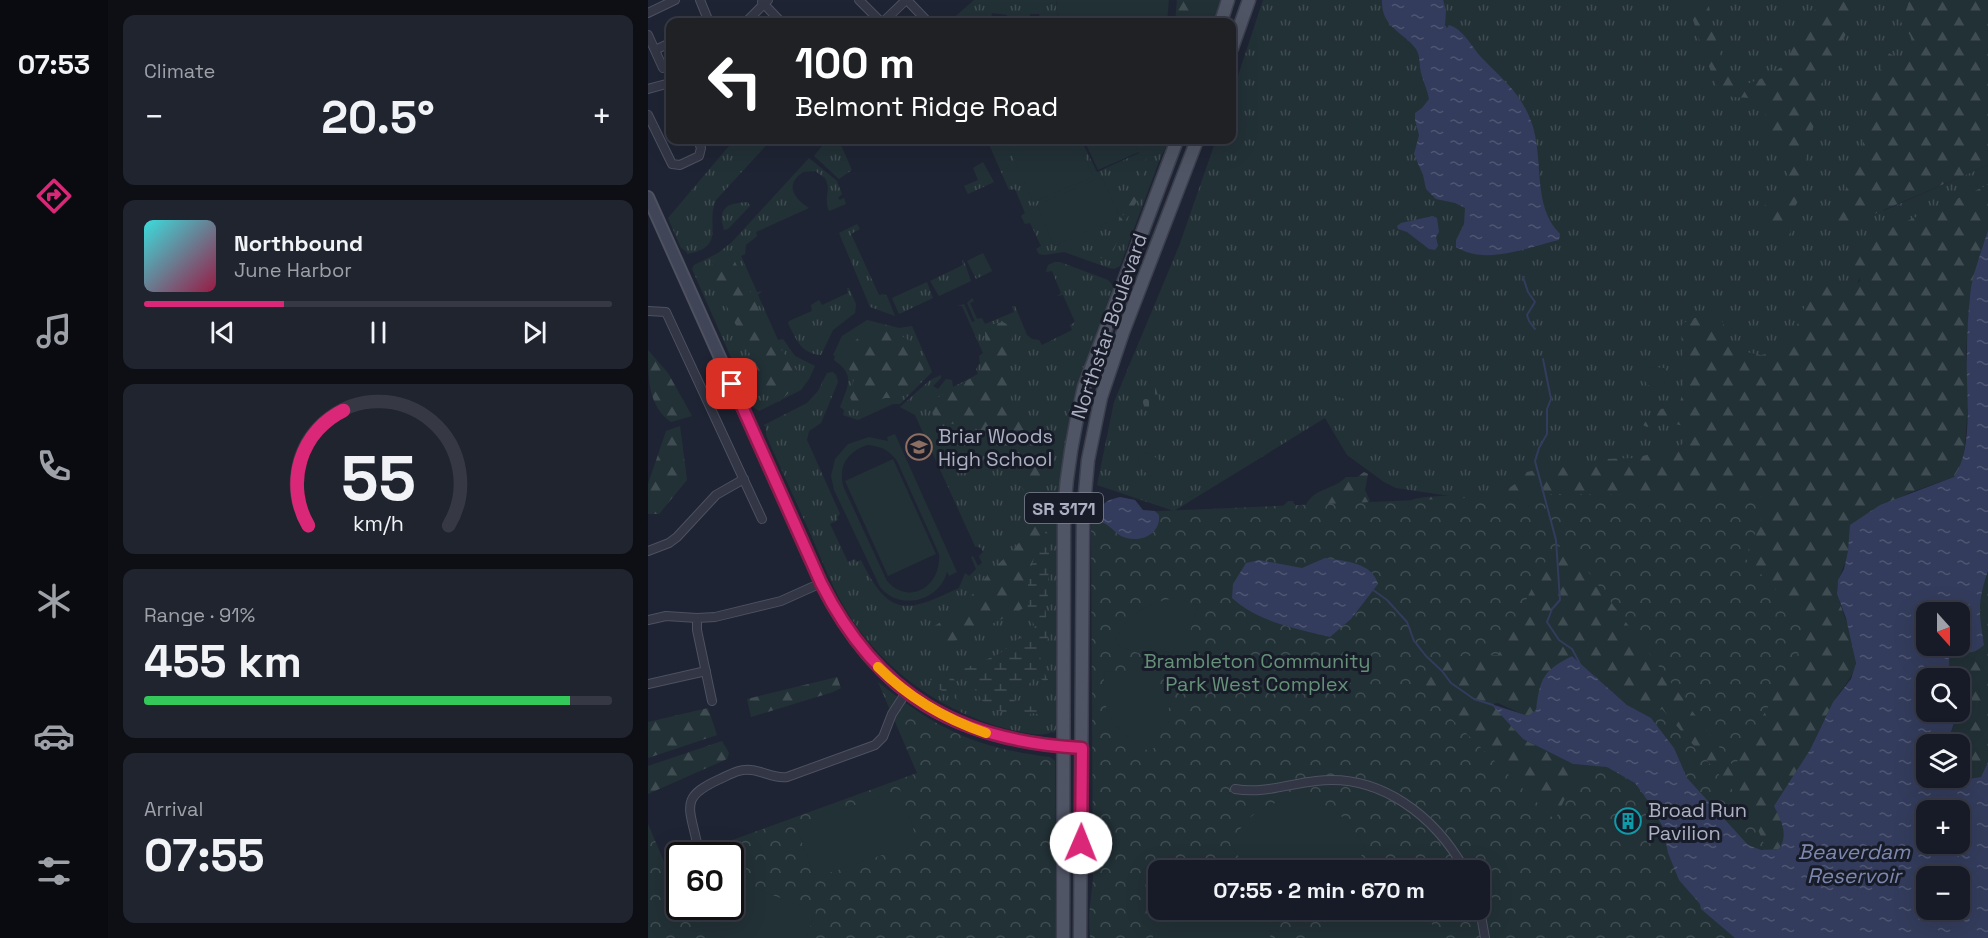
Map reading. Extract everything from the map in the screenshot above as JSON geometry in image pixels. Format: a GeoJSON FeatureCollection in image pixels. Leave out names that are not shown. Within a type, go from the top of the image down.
{"type":"FeatureCollection","features":[{"type":"Feature","properties":{"kind":"main road"},"geometry":{"type":"LineString","coordinates":[[1222,18],[1228,0]]}},
{"type":"Feature","properties":{"kind":"main road"},"geometry":{"type":"LineString","coordinates":[[1236,37],[1249,0]]}},
{"type":"Feature","properties":{"kind":"main road","name":"Northstar Boulevard"},"geometry":{"type":"LineString","coordinates":[[1064,938],[1064,510],[1066,475],[1074,426],[1094,358],[1175,144]]}},
{"type":"Feature","properties":{"kind":"main road","name":"Northstar Boulevard"},"geometry":{"type":"LineString","coordinates":[[1080,938],[1083,515],[1092,435],[1101,396],[1123,332],[1195,144]]}},
{"type":"Feature","properties":{"kind":"main road"},"geometry":{"type":"LineString","coordinates":[[648,197],[821,583],[837,615],[857,643],[882,671],[907,691],[932,709],[967,726],[1017,741],[1082,748]]}},
{"type":"Feature","properties":{"kind":"street"},"geometry":{"type":"LineString","coordinates":[[648,13],[675,0]]}},
{"type":"Feature","properties":{"kind":"street"},"geometry":{"type":"LineString","coordinates":[[700,0],[707,18]]}},
{"type":"Feature","properties":{"kind":"street"},"geometry":{"type":"LineString","coordinates":[[859,0],[878,18]]}},
{"type":"Feature","properties":{"kind":"street"},"geometry":{"type":"LineString","coordinates":[[887,18],[907,0],[924,18]]}},
{"type":"Feature","properties":{"kind":"street"},"geometry":{"type":"LineString","coordinates":[[749,18],[764,1],[778,18]]}},
{"type":"Feature","properties":{"kind":"street"},"geometry":{"type":"LineString","coordinates":[[648,35],[663,68]]}},
{"type":"Feature","properties":{"kind":"street"},"geometry":{"type":"LineString","coordinates":[[655,50],[666,46]]}},
{"type":"Feature","properties":{"kind":"street"},"geometry":{"type":"LineString","coordinates":[[648,89],[666,83]]}},
{"type":"Feature","properties":{"kind":"street"},"geometry":{"type":"LineString","coordinates":[[648,116],[672,164],[680,165],[699,156],[700,144]]}},
{"type":"Feature","properties":{"kind":"street"},"geometry":{"type":"LineString","coordinates":[[648,311],[666,312],[762,519]]}},
{"type":"Feature","properties":{"kind":"street"},"geometry":{"type":"LineString","coordinates":[[648,551],[669,543],[677,537],[716,495],[744,479]]}},
{"type":"Feature","properties":{"kind":"street"},"geometry":{"type":"LineString","coordinates":[[648,620],[666,616],[715,617],[781,601],[821,583]]}},
{"type":"Feature","properties":{"kind":"street"},"geometry":{"type":"LineString","coordinates":[[697,618],[697,630],[712,701]]}},
{"type":"Feature","properties":{"kind":"street"},"geometry":{"type":"LineString","coordinates":[[648,684],[706,671]]}},
{"type":"Feature","properties":{"kind":"street"},"geometry":{"type":"LineString","coordinates":[[697,842],[690,805],[692,797],[702,787],[735,772],[746,770],[787,777],[874,745],[884,737],[892,714],[907,691]]}},
{"type":"Feature","properties":{"kind":"street"},"geometry":{"type":"LineString","coordinates":[[1234,789],[1261,791],[1306,782],[1336,780],[1375,788],[1400,800],[1421,814],[1449,845],[1459,860]]}},
{"type":"Feature","properties":{"kind":"street"},"geometry":{"type":"LineString","coordinates":[[1482,920],[1485,938]]}},
{"type":"Feature","properties":{"kind":"green space"},"geometry":{"type":"Polygon","coordinates":[[[974,0],[1056,0],[1058,18],[1040,18],[1039,14],[1030,14],[1029,18],[1007,18],[1007,15],[992,13],[991,18],[954,18],[974,0]]]}},
{"type":"Feature","properties":{"kind":"green space"},"geometry":{"type":"Polygon","coordinates":[[[1056,0],[1169,0],[1167,18],[1058,18],[1056,0]]]}},
{"type":"Feature","properties":{"kind":"green space"},"geometry":{"type":"Polygon","coordinates":[[[1177,0],[1225,0],[1218,18],[1175,18],[1177,0]]]}},
{"type":"Feature","properties":{"kind":"green space"},"geometry":{"type":"Polygon","coordinates":[[[1177,0],[1204,0],[1205,12],[1202,18],[1178,18],[1177,0]]]}},
{"type":"Feature","properties":{"kind":"green space"},"geometry":{"type":"Polygon","coordinates":[[[1263,0],[1964,0],[1883,211],[1988,165],[1988,185],[1873,238],[1855,291],[1694,466],[1457,497],[1396,488],[1384,482],[1347,455],[1325,418],[1174,511],[1097,485],[1114,402],[1179,246],[1215,144],[1236,144],[1236,82],[1263,0]]]}},
{"type":"Feature","properties":{"kind":"green space"},"geometry":{"type":"Polygon","coordinates":[[[1688,0],[1708,0],[1722,59],[1732,79],[1739,87],[1768,76],[1786,64],[1794,44],[1821,0],[1863,0],[1853,15],[1849,30],[1836,49],[1820,87],[1819,103],[1803,171],[1799,200],[1789,216],[1791,238],[1776,236],[1766,223],[1760,209],[1790,187],[1790,178],[1782,157],[1766,134],[1764,108],[1755,100],[1731,97],[1720,91],[1702,47],[1688,0]]]}},
{"type":"Feature","properties":{"kind":"green space"},"geometry":{"type":"Polygon","coordinates":[[[1904,0],[1988,0],[1988,165],[1842,228],[1831,225],[1862,150],[1868,105],[1887,52],[1907,63],[1917,46],[1901,22],[1908,5],[1904,0]]]}},
{"type":"Feature","properties":{"kind":"green space"},"geometry":{"type":"Polygon","coordinates":[[[731,144],[767,144],[716,200],[713,209],[711,240],[707,246],[687,254],[681,248],[668,218],[731,144]]]}},
{"type":"Feature","properties":{"kind":"green space"},"geometry":{"type":"Polygon","coordinates":[[[824,144],[840,144],[852,170],[839,179],[814,156],[824,144]]]}},
{"type":"Feature","properties":{"kind":"green space"},"geometry":{"type":"Polygon","coordinates":[[[989,144],[1083,144],[1097,172],[1139,153],[1135,144],[1168,144],[1161,156],[1120,266],[1114,269],[1064,252],[1039,254],[1036,249],[1041,246],[1030,223],[1025,224],[1021,216],[1025,213],[1015,189],[1009,190],[989,144]]]}},
{"type":"Feature","properties":{"kind":"green space"},"geometry":{"type":"Polygon","coordinates":[[[1008,144],[1079,144],[1093,177],[1033,202],[1008,144]]]}},
{"type":"Feature","properties":{"kind":"green space"},"geometry":{"type":"Polygon","coordinates":[[[1086,144],[1135,144],[1139,152],[1098,170],[1086,144]]]}},
{"type":"Feature","properties":{"kind":"green space"},"geometry":{"type":"Polygon","coordinates":[[[1144,144],[1149,144],[1137,201],[1126,220],[1110,259],[1100,258],[1111,244],[1112,229],[1127,213],[1124,211],[1129,204],[1126,199],[1140,176],[1139,159],[1143,153],[1144,144]]]}},
{"type":"Feature","properties":{"kind":"green space"},"geometry":{"type":"Polygon","coordinates":[[[809,158],[837,181],[842,194],[838,198],[840,200],[844,198],[846,204],[829,211],[828,187],[825,178],[815,171],[803,172],[794,182],[793,192],[809,208],[756,232],[757,236],[746,245],[745,254],[741,256],[757,292],[762,291],[758,295],[778,340],[783,339],[795,356],[815,366],[801,390],[759,411],[753,407],[692,269],[694,265],[718,253],[732,242],[809,158]]]}},
{"type":"Feature","properties":{"kind":"green space"},"geometry":{"type":"Polygon","coordinates":[[[983,162],[994,182],[968,194],[964,186],[978,180],[973,168],[983,162]]]}},
{"type":"Feature","properties":{"kind":"green space"},"geometry":{"type":"Polygon","coordinates":[[[1102,177],[1120,217],[1054,246],[1037,205],[1102,177]]]}},
{"type":"Feature","properties":{"kind":"green space"},"geometry":{"type":"Polygon","coordinates":[[[1988,185],[1988,230],[1970,293],[1966,354],[1969,388],[1961,467],[1954,477],[1909,493],[1851,525],[1848,552],[1837,590],[1853,640],[1855,666],[1851,677],[1825,719],[1805,763],[1781,822],[1784,836],[1779,849],[1761,850],[1651,719],[1627,705],[1572,656],[1541,683],[1536,710],[1528,717],[1498,703],[1492,704],[1523,739],[1573,764],[1607,767],[1635,783],[1490,864],[1490,860],[1474,860],[1282,507],[1288,501],[1293,501],[1295,506],[1306,505],[1319,492],[1346,477],[1357,477],[1364,472],[1368,474],[1365,490],[1370,501],[1364,505],[1404,505],[1414,499],[1426,497],[1485,493],[1509,488],[1515,484],[1519,474],[1547,467],[1560,468],[1604,459],[1636,458],[1681,445],[1686,440],[1688,432],[1685,426],[1664,422],[1647,427],[1643,425],[1649,416],[1680,402],[1684,383],[1682,324],[1699,317],[1717,314],[1733,344],[1746,352],[1761,355],[1775,352],[1791,340],[1804,308],[1819,284],[1825,282],[1854,287],[1860,281],[1858,269],[1845,254],[1855,244],[1988,185]]]}},
{"type":"Feature","properties":{"kind":"green space"},"geometry":{"type":"Polygon","coordinates":[[[748,202],[750,206],[728,229],[724,230],[722,216],[726,208],[729,205],[748,202]]]}},
{"type":"Feature","properties":{"kind":"green space"},"geometry":{"type":"Polygon","coordinates":[[[857,224],[860,229],[851,234],[879,295],[887,296],[895,316],[870,307],[839,233],[857,224]]]}},
{"type":"Feature","properties":{"kind":"green space"},"geometry":{"type":"Polygon","coordinates":[[[983,253],[992,271],[976,279],[967,261],[983,253]]]}},
{"type":"Feature","properties":{"kind":"green space"},"geometry":{"type":"Polygon","coordinates":[[[725,255],[734,260],[768,332],[801,378],[779,402],[765,391],[763,381],[713,278],[712,262],[725,255]]]}},
{"type":"Feature","properties":{"kind":"green space"},"geometry":{"type":"Polygon","coordinates":[[[962,260],[971,281],[939,296],[930,281],[963,265],[962,260]]]}},
{"type":"Feature","properties":{"kind":"green space"},"geometry":{"type":"Polygon","coordinates":[[[1055,262],[1108,280],[1115,288],[1087,366],[1056,608],[1056,729],[1054,733],[1040,734],[1024,733],[994,725],[952,708],[913,684],[879,654],[851,618],[834,588],[766,435],[764,425],[807,403],[818,391],[827,373],[833,372],[838,382],[821,423],[809,431],[807,440],[840,514],[837,517],[838,520],[830,524],[848,562],[855,559],[857,562],[861,560],[881,592],[890,601],[901,605],[925,602],[959,588],[965,573],[969,576],[976,569],[971,557],[973,556],[978,566],[982,563],[979,556],[983,552],[981,548],[975,546],[915,415],[900,407],[930,380],[941,375],[933,386],[938,389],[946,379],[952,380],[953,387],[978,374],[976,369],[980,363],[979,356],[983,353],[962,306],[957,306],[964,304],[972,322],[975,321],[967,303],[972,298],[974,301],[970,303],[977,319],[982,318],[985,324],[1014,312],[1012,306],[1015,306],[1027,335],[1039,340],[1042,345],[1072,330],[1070,325],[1075,322],[1063,295],[1057,296],[1061,293],[1052,271],[1046,272],[1048,265],[1055,262]]]}},
{"type":"Feature","properties":{"kind":"green space"},"geometry":{"type":"Polygon","coordinates":[[[927,282],[933,298],[899,314],[892,298],[927,282]]]}},
{"type":"Feature","properties":{"kind":"green space"},"geometry":{"type":"Polygon","coordinates":[[[847,288],[856,304],[855,313],[833,330],[821,355],[804,349],[797,340],[789,321],[812,311],[811,305],[819,300],[822,305],[848,293],[847,288]]]}},
{"type":"Feature","properties":{"kind":"green space"},"geometry":{"type":"Polygon","coordinates":[[[867,320],[899,328],[912,326],[932,372],[900,404],[893,404],[858,420],[843,415],[844,410],[840,407],[848,376],[841,365],[834,360],[833,355],[842,336],[867,320]]]}},
{"type":"Feature","properties":{"kind":"green space"},"geometry":{"type":"Polygon","coordinates":[[[1003,322],[1010,326],[1012,338],[1006,360],[1007,381],[1012,403],[1021,425],[1042,460],[1045,473],[1045,490],[1040,510],[1041,539],[1036,549],[1029,579],[1028,606],[959,640],[941,643],[934,638],[933,627],[956,612],[972,595],[989,573],[1023,538],[1027,525],[1030,508],[1012,461],[1004,448],[992,436],[981,430],[935,420],[932,412],[935,399],[978,374],[986,357],[985,332],[989,325],[1003,322]]]}},
{"type":"Feature","properties":{"kind":"green space"},"geometry":{"type":"Polygon","coordinates":[[[874,327],[910,341],[920,355],[924,376],[907,394],[897,398],[885,398],[862,407],[854,407],[850,397],[854,378],[845,362],[845,351],[860,336],[874,327]]]}},
{"type":"Feature","properties":{"kind":"green space"},"geometry":{"type":"Polygon","coordinates":[[[648,350],[668,373],[692,416],[671,422],[658,408],[649,381],[648,350]]]}},
{"type":"Feature","properties":{"kind":"green space"},"geometry":{"type":"Polygon","coordinates":[[[1643,366],[1664,368],[1668,373],[1664,383],[1658,387],[1648,385],[1641,376],[1643,366]]]}},
{"type":"Feature","properties":{"kind":"green space"},"geometry":{"type":"Polygon","coordinates":[[[1338,371],[1347,373],[1353,382],[1353,391],[1345,399],[1338,397],[1332,389],[1332,378],[1338,371]]]}},
{"type":"Feature","properties":{"kind":"green space"},"geometry":{"type":"Polygon","coordinates":[[[1154,383],[1161,405],[1145,410],[1139,388],[1154,383]]]}},
{"type":"Feature","properties":{"kind":"green space"},"geometry":{"type":"Polygon","coordinates":[[[680,426],[687,480],[659,514],[648,514],[648,484],[666,431],[680,426]]]}},
{"type":"Feature","properties":{"kind":"green space"},"geometry":{"type":"Polygon","coordinates":[[[895,434],[957,572],[949,576],[947,572],[943,582],[936,590],[918,600],[897,599],[880,587],[834,490],[831,476],[835,459],[848,444],[869,437],[888,441],[887,437],[895,434]],[[867,445],[854,452],[845,461],[842,473],[844,488],[887,581],[896,589],[905,592],[923,589],[935,575],[939,565],[939,554],[897,461],[888,451],[867,445]]]}},
{"type":"Feature","properties":{"kind":"green space"},"geometry":{"type":"Polygon","coordinates":[[[1144,452],[1158,459],[1168,470],[1162,476],[1155,478],[1146,473],[1138,462],[1140,454],[1144,452]]]}},
{"type":"Feature","properties":{"kind":"green space"},"geometry":{"type":"Polygon","coordinates":[[[893,459],[936,554],[888,576],[845,481],[893,459]]]}},
{"type":"Feature","properties":{"kind":"green space","name":"Brambleton Community Park West Complex"},"geometry":{"type":"Polygon","coordinates":[[[1559,494],[1770,497],[1745,558],[1813,627],[1734,767],[1569,546],[1553,547],[1498,655],[1431,657],[1423,691],[1555,820],[1566,796],[1611,735],[1662,709],[1749,809],[1805,938],[1090,938],[1089,915],[1093,879],[1091,514],[1559,494]]]}},
{"type":"Feature","properties":{"kind":"green space"},"geometry":{"type":"Polygon","coordinates":[[[1046,531],[1049,536],[1048,595],[1045,603],[1048,639],[1042,649],[1040,659],[1048,680],[1044,681],[1034,674],[1028,685],[1010,693],[1016,703],[1027,707],[1045,704],[1046,714],[1031,713],[1029,716],[1020,716],[987,705],[961,670],[997,655],[1035,627],[1028,610],[1029,579],[1037,549],[1046,531]]]}},
{"type":"Feature","properties":{"kind":"green space"},"geometry":{"type":"Polygon","coordinates":[[[1988,571],[1988,762],[1981,777],[1970,779],[1970,734],[1951,734],[1955,722],[1970,722],[1970,668],[1950,668],[1949,658],[1950,656],[1970,656],[1970,652],[1976,651],[1984,645],[1978,611],[1988,571]]]}},
{"type":"Feature","properties":{"kind":"green space"},"geometry":{"type":"Polygon","coordinates":[[[1177,598],[1198,605],[1179,668],[1114,644],[1124,625],[1138,612],[1147,606],[1177,598]]]}},
{"type":"Feature","properties":{"kind":"green space"},"geometry":{"type":"Polygon","coordinates":[[[1105,670],[1176,689],[1154,748],[1147,750],[1135,743],[1117,727],[1111,718],[1104,697],[1105,670]]]}},
{"type":"Feature","properties":{"kind":"green space"},"geometry":{"type":"Polygon","coordinates":[[[942,671],[950,673],[963,694],[958,700],[937,688],[930,680],[932,676],[942,671]]]}},
{"type":"Feature","properties":{"kind":"green space"},"geometry":{"type":"Polygon","coordinates":[[[837,677],[841,688],[833,692],[751,717],[747,699],[837,677]]]}},
{"type":"Feature","properties":{"kind":"green space"},"geometry":{"type":"Polygon","coordinates":[[[878,682],[919,712],[958,734],[1000,748],[1050,757],[1055,761],[1055,938],[648,938],[648,824],[666,864],[666,920],[744,920],[744,842],[727,842],[917,773],[878,682]]]}},
{"type":"Feature","properties":{"kind":"green space"},"geometry":{"type":"Polygon","coordinates":[[[708,708],[717,735],[648,758],[648,722],[708,708]]]}},
{"type":"Feature","properties":{"kind":"green space"},"geometry":{"type":"Polygon","coordinates":[[[722,741],[729,753],[727,759],[648,794],[648,766],[722,741]]]}},
{"type":"Feature","properties":{"kind":"green space"},"geometry":{"type":"Polygon","coordinates":[[[900,790],[918,843],[814,878],[796,825],[900,790]]]}},
{"type":"Feature","properties":{"kind":"green space"},"geometry":{"type":"Polygon","coordinates":[[[1292,799],[1305,800],[1327,807],[1345,820],[1366,850],[1358,860],[1241,860],[1230,844],[1242,826],[1262,809],[1292,799]]]}},
{"type":"Feature","properties":{"kind":"green space"},"geometry":{"type":"Polygon","coordinates":[[[744,885],[816,911],[806,938],[726,938],[694,926],[696,920],[744,920],[744,885]]]}},
{"type":"Feature","properties":{"kind":"green space"},"geometry":{"type":"Polygon","coordinates":[[[1154,920],[1260,920],[1271,931],[1270,938],[1153,938],[1154,920]]]}},
{"type":"Feature","properties":{"kind":"green space"},"geometry":{"type":"Polygon","coordinates":[[[1332,920],[1430,920],[1434,938],[1316,938],[1316,934],[1332,920]]]}},
{"type":"Feature","properties":{"kind":"water"},"geometry":{"type":"Polygon","coordinates":[[[1382,0],[1443,0],[1447,28],[1449,25],[1463,34],[1522,102],[1535,135],[1545,209],[1560,234],[1559,240],[1494,255],[1481,255],[1456,247],[1456,240],[1464,224],[1465,208],[1455,203],[1436,199],[1426,189],[1414,154],[1419,135],[1415,113],[1429,99],[1417,51],[1389,23],[1385,17],[1382,0]]]}},
{"type":"Feature","properties":{"kind":"water"},"geometry":{"type":"Polygon","coordinates":[[[1433,216],[1437,218],[1439,232],[1436,237],[1438,246],[1435,250],[1429,249],[1407,232],[1398,229],[1397,226],[1401,223],[1433,216]]]}},
{"type":"Feature","properties":{"kind":"water","name":"Beaverdam Reservoir"},"geometry":{"type":"Polygon","coordinates":[[[1988,230],[1988,571],[1980,608],[1984,645],[1976,651],[1970,652],[1970,602],[1916,602],[1916,656],[1950,656],[1950,668],[1916,668],[1916,722],[1954,722],[1950,734],[1916,734],[1916,788],[1970,788],[1970,779],[1981,777],[1988,762],[1988,938],[1735,938],[1701,909],[1700,904],[1679,880],[1668,853],[1663,827],[1635,783],[1607,767],[1573,764],[1523,739],[1491,704],[1528,716],[1536,710],[1539,690],[1549,671],[1572,656],[1627,705],[1651,718],[1674,748],[1687,778],[1748,845],[1761,850],[1779,849],[1784,833],[1774,806],[1810,750],[1833,702],[1851,679],[1856,663],[1846,618],[1837,594],[1838,580],[1844,569],[1848,551],[1850,525],[1880,505],[1954,477],[1961,464],[1967,433],[1967,337],[1970,296],[1988,230]]]}},
{"type":"Feature","properties":{"kind":"water"},"geometry":{"type":"Polygon","coordinates":[[[1120,497],[1135,500],[1143,510],[1155,511],[1159,515],[1159,522],[1152,533],[1141,538],[1127,538],[1101,522],[1098,517],[1102,505],[1120,497]]]}},
{"type":"Feature","properties":{"kind":"water"},"geometry":{"type":"Polygon","coordinates":[[[1325,558],[1364,567],[1375,577],[1378,584],[1351,619],[1330,637],[1266,619],[1232,598],[1233,584],[1246,563],[1259,560],[1302,568],[1325,558]]]}},
{"type":"Feature","properties":{"kind":"waterway"},"geometry":{"type":"LineString","coordinates":[[1523,277],[1528,292],[1535,302],[1527,315],[1535,329]]}},
{"type":"Feature","properties":{"kind":"waterway"},"geometry":{"type":"LineString","coordinates":[[1543,359],[1551,399],[1547,409],[1547,434],[1535,461],[1556,540],[1560,600],[1552,609],[1547,622],[1559,640],[1572,649],[1579,662]]}},
{"type":"Feature","properties":{"kind":"waterway"},"geometry":{"type":"LineString","coordinates":[[1373,590],[1387,600],[1407,622],[1414,641]]}},
{"type":"Feature","properties":{"kind":"waterway"},"geometry":{"type":"LineString","coordinates":[[1415,642],[1451,683],[1474,699],[1493,705]]}},
{"type":"Feature","properties":{"kind":"slow traffic"},"geometry":{"type":"LineString","coordinates":[[878,667],[932,709],[986,733]]}},
{"type":"Feature","properties":{"kind":"place","name":"Briar Woods High School"},"geometry":{"type":"Point","coordinates":[919,447]}},
{"type":"Feature","properties":{"kind":"place","name":"Broad Run Pavilion"},"geometry":{"type":"Point","coordinates":[1628,821]}},
{"type":"Feature","properties":{"kind":"route"},"geometry":{"type":"LineString","coordinates":[[732,384],[837,615],[870,659],[918,700],[967,726],[1011,740],[1082,748],[1081,843]]}}]}
